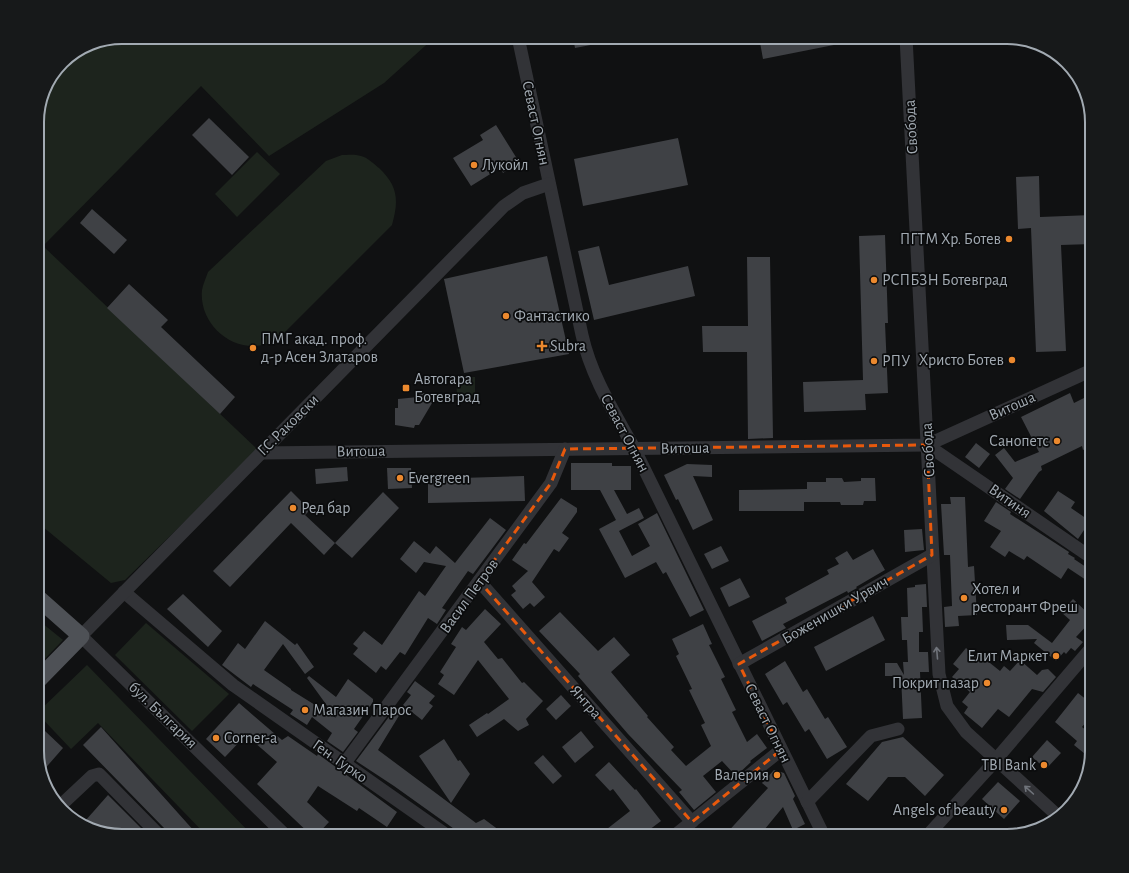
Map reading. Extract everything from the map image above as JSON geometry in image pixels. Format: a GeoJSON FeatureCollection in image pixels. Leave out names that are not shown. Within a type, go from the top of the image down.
{"type":"FeatureCollection","features":[{"type":"Feature","properties":{"kind":"main road","name":"бул. България"},"geometry":{"type":"LineString","coordinates":[[44,603],[82,636]]}},
{"type":"Feature","properties":{"kind":"main road","name":"Г.С.Раковски"},"geometry":{"type":"LineString","coordinates":[[44,674],[82,636]]}},
{"type":"Feature","properties":{"kind":"street","name":"Севаст Огнян"},"geometry":{"type":"LineString","coordinates":[[519,44],[585,351],[596,379],[634,448],[738,664],[820,829]]}},
{"type":"Feature","properties":{"kind":"street","name":"Свобода"},"geometry":{"type":"LineString","coordinates":[[906,44],[937,652],[942,690],[947,706],[955,719],[966,732],[1054,813]]}},
{"type":"Feature","properties":{"kind":"street","name":"Г.С.Раковски"},"geometry":{"type":"LineString","coordinates":[[82,636],[504,206],[522,193],[549,184]]}},
{"type":"Feature","properties":{"kind":"street","name":"Витоша"},"geometry":{"type":"LineString","coordinates":[[261,453],[927,445],[1085,373]]}},
{"type":"Feature","properties":{"kind":"street","name":"Витиня"},"geometry":{"type":"LineString","coordinates":[[927,445],[1085,553]]}},
{"type":"Feature","properties":{"kind":"street","name":"Васил Петров"},"geometry":{"type":"LineString","coordinates":[[344,764],[551,484],[565,449]]}},
{"type":"Feature","properties":{"kind":"street","name":"Боженишки Урвич"},"geometry":{"type":"LineString","coordinates":[[738,664],[932,555]]}},
{"type":"Feature","properties":{"kind":"street","name":"Янтра"},"geometry":{"type":"LineString","coordinates":[[479,581],[692,822]]}},
{"type":"Feature","properties":{"kind":"street","name":"Ген. Гурко"},"geometry":{"type":"LineString","coordinates":[[124,592],[233,685],[438,829]]}},
{"type":"Feature","properties":{"kind":"street","name":"бул. България"},"geometry":{"type":"LineString","coordinates":[[82,636],[279,829]]}},
{"type":"Feature","properties":{"kind":"street"},"geometry":{"type":"LineString","coordinates":[[933,829],[996,759],[1085,655]]}},
{"type":"Feature","properties":{"kind":"street"},"geometry":{"type":"LineString","coordinates":[[807,802],[871,736],[898,729]]}},
{"type":"Feature","properties":{"kind":"street"},"geometry":{"type":"LineString","coordinates":[[683,829],[781,750]]}},
{"type":"Feature","properties":{"kind":"street"},"geometry":{"type":"LineString","coordinates":[[64,802],[82,784],[92,776],[99,774],[153,829]]}},
{"type":"Feature","properties":{"kind":"highlighted area"},"geometry":{"type":"Polygon","coordinates":[[[927,445],[932,555],[739,664],[781,750],[692,822],[479,581],[551,483],[565,449],[927,445]]]}},
{"type":"Feature","properties":{"kind":"shaded area"},"geometry":{"type":"Polygon","coordinates":[[[117,44],[427,44],[384,83],[269,156],[201,86],[44,245],[44,117],[47,102],[50,92],[60,75],[71,63],[92,50],[117,44]]]}},
{"type":"Feature","properties":{"kind":"shaded area"},"geometry":{"type":"Polygon","coordinates":[[[257,152],[280,174],[237,217],[215,194],[257,152]]]}},
{"type":"Feature","properties":{"kind":"shaded area"},"geometry":{"type":"Polygon","coordinates":[[[342,155],[356,155],[366,158],[379,168],[390,181],[396,201],[392,225],[276,341],[257,346],[244,345],[224,337],[216,330],[210,321],[205,312],[202,301],[202,290],[208,272],[326,161],[342,155]]]}},
{"type":"Feature","properties":{"kind":"shaded area"},"geometry":{"type":"Polygon","coordinates":[[[44,247],[258,450],[125,580],[111,583],[44,528],[44,247]]]}},
{"type":"Feature","properties":{"kind":"shaded area"},"geometry":{"type":"Polygon","coordinates":[[[456,376],[475,377],[475,395],[457,394],[456,376]]]}},
{"type":"Feature","properties":{"kind":"shaded area"},"geometry":{"type":"Polygon","coordinates":[[[146,623],[229,694],[192,731],[115,655],[146,623]]]}},
{"type":"Feature","properties":{"kind":"shaded area"},"geometry":{"type":"Polygon","coordinates":[[[44,625],[63,640],[44,660],[44,625]]]}},
{"type":"Feature","properties":{"kind":"shaded area"},"geometry":{"type":"Polygon","coordinates":[[[87,665],[246,829],[200,829],[98,723],[71,749],[44,720],[44,706],[87,665]]]}},
{"type":"Feature","properties":{"kind":"building"},"geometry":{"type":"Polygon","coordinates":[[[574,44],[596,44],[575,48],[574,44]]]}},
{"type":"Feature","properties":{"kind":"building"},"geometry":{"type":"Polygon","coordinates":[[[760,44],[839,44],[763,59],[760,44]]]}},
{"type":"Feature","properties":{"kind":"building"},"geometry":{"type":"Polygon","coordinates":[[[209,118],[249,157],[232,175],[192,135],[209,118]]]}},
{"type":"Feature","properties":{"kind":"building"},"geometry":{"type":"Polygon","coordinates":[[[496,125],[519,162],[503,173],[500,168],[471,186],[453,158],[483,140],[480,135],[496,125]]]}},
{"type":"Feature","properties":{"kind":"building"},"geometry":{"type":"Polygon","coordinates":[[[678,138],[688,185],[583,206],[574,159],[678,138]]]}},
{"type":"Feature","properties":{"kind":"building"},"geometry":{"type":"Polygon","coordinates":[[[1039,176],[1040,217],[1085,215],[1085,244],[1061,245],[1066,351],[1036,352],[1031,228],[1018,229],[1016,177],[1039,176]]]}},
{"type":"Feature","properties":{"kind":"building"},"geometry":{"type":"Polygon","coordinates":[[[92,209],[127,240],[114,254],[80,223],[92,209]]]}},
{"type":"Feature","properties":{"kind":"building"},"geometry":{"type":"Polygon","coordinates":[[[885,235],[888,323],[885,323],[888,393],[865,394],[866,410],[804,412],[803,382],[863,380],[859,236],[885,235]]]}},
{"type":"Feature","properties":{"kind":"building"},"geometry":{"type":"Polygon","coordinates":[[[599,246],[609,285],[688,266],[695,296],[594,320],[578,251],[599,246]]]}},
{"type":"Feature","properties":{"kind":"building","name":"Фантастико"},"geometry":{"type":"Polygon","coordinates":[[[547,256],[569,354],[464,373],[444,279],[547,256]]]}},
{"type":"Feature","properties":{"kind":"building"},"geometry":{"type":"Polygon","coordinates":[[[747,257],[770,257],[773,438],[748,439],[747,352],[703,352],[702,326],[748,326],[747,257]]]}},
{"type":"Feature","properties":{"kind":"building"},"geometry":{"type":"Polygon","coordinates":[[[129,284],[168,320],[161,327],[235,397],[220,414],[107,308],[129,284]]]}},
{"type":"Feature","properties":{"kind":"building"},"geometry":{"type":"Polygon","coordinates":[[[419,393],[438,393],[419,425],[415,425],[414,428],[395,425],[395,408],[398,408],[398,399],[418,397],[419,393]]]}},
{"type":"Feature","properties":{"kind":"building"},"geometry":{"type":"Polygon","coordinates":[[[1070,393],[1074,403],[1085,398],[1085,449],[1083,450],[1082,446],[1041,466],[1042,470],[1020,499],[1005,489],[1013,478],[995,455],[1004,448],[1015,462],[1039,452],[1021,417],[1070,393]]]}},
{"type":"Feature","properties":{"kind":"building"},"geometry":{"type":"Polygon","coordinates":[[[976,443],[990,454],[979,468],[965,457],[976,443]]]}},
{"type":"Feature","properties":{"kind":"building"},"geometry":{"type":"Polygon","coordinates":[[[571,463],[612,463],[612,466],[631,466],[631,490],[614,490],[627,514],[639,508],[644,518],[619,531],[632,556],[650,546],[638,524],[657,513],[704,610],[690,617],[666,572],[663,574],[656,562],[625,578],[599,529],[616,520],[600,490],[571,490],[571,463]]]}},
{"type":"Feature","properties":{"kind":"building"},"geometry":{"type":"Polygon","coordinates":[[[687,464],[712,465],[712,477],[693,476],[713,520],[693,530],[664,475],[687,464]]]}},
{"type":"Feature","properties":{"kind":"building"},"geometry":{"type":"Polygon","coordinates":[[[347,467],[348,481],[316,484],[315,469],[347,467]]]}},
{"type":"Feature","properties":{"kind":"building","name":"Evergreen"},"geometry":{"type":"Polygon","coordinates":[[[387,468],[411,468],[412,488],[388,489],[387,468]]]}},
{"type":"Feature","properties":{"kind":"building"},"geometry":{"type":"Polygon","coordinates":[[[524,476],[525,501],[428,503],[428,479],[524,476]]]}},
{"type":"Feature","properties":{"kind":"building"},"geometry":{"type":"Polygon","coordinates":[[[826,478],[842,478],[844,482],[861,481],[861,478],[875,478],[876,501],[864,501],[863,505],[841,505],[840,502],[804,502],[804,511],[739,511],[739,490],[807,489],[807,482],[826,482],[826,478]]]}},
{"type":"Feature","properties":{"kind":"building"},"geometry":{"type":"Polygon","coordinates":[[[291,491],[308,508],[308,512],[305,515],[335,543],[324,555],[291,523],[230,587],[213,571],[291,491]]]}},
{"type":"Feature","properties":{"kind":"building"},"geometry":{"type":"Polygon","coordinates":[[[1058,491],[1075,502],[1071,508],[1085,518],[1085,528],[1078,539],[1044,511],[1058,491]]]}},
{"type":"Feature","properties":{"kind":"building"},"geometry":{"type":"Polygon","coordinates":[[[383,492],[399,508],[352,558],[335,543],[383,492]]]}},
{"type":"Feature","properties":{"kind":"building"},"geometry":{"type":"Polygon","coordinates":[[[950,497],[965,497],[968,567],[974,566],[977,615],[958,616],[959,626],[945,627],[944,607],[952,606],[950,555],[944,555],[941,504],[951,504],[950,497]]]}},
{"type":"Feature","properties":{"kind":"building"},"geometry":{"type":"Polygon","coordinates":[[[561,498],[577,508],[577,512],[562,533],[569,538],[559,552],[554,549],[532,582],[545,597],[534,607],[530,603],[523,609],[511,595],[516,591],[512,586],[528,571],[512,560],[561,498]]]}},
{"type":"Feature","properties":{"kind":"building"},"geometry":{"type":"Polygon","coordinates":[[[996,502],[1011,512],[1010,514],[1069,552],[1068,554],[1085,566],[1085,579],[1068,568],[1061,579],[1027,556],[1024,560],[1009,551],[1005,557],[990,547],[1001,531],[984,521],[996,502]]]}},
{"type":"Feature","properties":{"kind":"building"},"geometry":{"type":"Polygon","coordinates":[[[490,518],[506,530],[473,574],[468,571],[442,608],[446,610],[437,624],[428,618],[405,655],[400,652],[386,670],[381,666],[376,673],[353,654],[358,648],[353,644],[364,631],[382,645],[419,591],[425,596],[446,566],[424,562],[416,573],[400,559],[414,541],[430,554],[436,546],[455,563],[490,518]]]}},
{"type":"Feature","properties":{"kind":"building"},"geometry":{"type":"Polygon","coordinates":[[[922,529],[924,550],[905,552],[904,530],[922,529]]]}},
{"type":"Feature","properties":{"kind":"building"},"geometry":{"type":"Polygon","coordinates":[[[721,546],[729,561],[712,569],[704,554],[721,546]]]}},
{"type":"Feature","properties":{"kind":"building"},"geometry":{"type":"Polygon","coordinates":[[[873,549],[885,570],[848,593],[847,591],[783,624],[786,628],[762,641],[752,621],[787,603],[785,598],[829,574],[827,570],[839,564],[835,558],[847,551],[853,560],[873,549]]]}},
{"type":"Feature","properties":{"kind":"building"},"geometry":{"type":"Polygon","coordinates":[[[740,578],[750,597],[729,607],[720,588],[740,578]]]}},
{"type":"Feature","properties":{"kind":"building"},"geometry":{"type":"Polygon","coordinates":[[[926,584],[927,607],[922,607],[923,632],[919,632],[919,652],[928,652],[929,672],[920,672],[922,718],[903,719],[901,676],[885,676],[885,663],[897,663],[904,675],[903,662],[908,662],[907,640],[902,640],[901,617],[908,617],[907,588],[915,587],[915,585],[926,584]]]}},
{"type":"Feature","properties":{"kind":"building"},"geometry":{"type":"Polygon","coordinates":[[[183,594],[222,631],[208,647],[167,609],[183,594]]]}},
{"type":"Feature","properties":{"kind":"building"},"geometry":{"type":"Polygon","coordinates":[[[1073,599],[1085,610],[1085,627],[1076,637],[1083,642],[1075,651],[1071,648],[1066,654],[1064,652],[1056,661],[1034,643],[1037,639],[1007,640],[1006,625],[1028,625],[1052,643],[1070,620],[1061,612],[1073,599]]]}},
{"type":"Feature","properties":{"kind":"building"},"geometry":{"type":"Polygon","coordinates":[[[485,609],[501,624],[484,642],[498,659],[502,658],[522,683],[524,682],[543,701],[526,719],[529,725],[518,731],[504,719],[477,737],[469,725],[509,699],[478,660],[454,695],[438,684],[444,675],[440,672],[456,647],[451,644],[462,627],[466,630],[485,609]]]}},
{"type":"Feature","properties":{"kind":"building"},"geometry":{"type":"Polygon","coordinates":[[[560,612],[598,651],[614,637],[630,655],[611,672],[648,716],[647,717],[674,747],[671,750],[686,766],[711,746],[701,725],[705,723],[689,690],[692,689],[676,656],[679,654],[672,639],[703,624],[712,644],[709,645],[725,677],[721,679],[736,710],[732,712],[747,742],[757,734],[767,748],[750,761],[751,762],[736,776],[722,761],[703,776],[716,792],[694,810],[679,792],[682,790],[628,734],[578,676],[580,674],[539,631],[560,612]]]}},
{"type":"Feature","properties":{"kind":"building"},"geometry":{"type":"Polygon","coordinates":[[[873,616],[885,640],[826,671],[814,647],[873,616]]]}},
{"type":"Feature","properties":{"kind":"building"},"geometry":{"type":"Polygon","coordinates":[[[265,621],[295,645],[297,643],[314,667],[305,674],[283,644],[264,670],[291,690],[336,718],[307,678],[309,676],[336,697],[348,679],[373,699],[373,702],[354,729],[358,732],[343,752],[327,741],[332,733],[312,717],[307,725],[290,714],[293,710],[253,684],[251,687],[222,665],[238,643],[245,649],[265,621]]]}},
{"type":"Feature","properties":{"kind":"building"},"geometry":{"type":"Polygon","coordinates":[[[966,648],[978,658],[980,655],[1000,671],[1004,666],[1010,671],[1020,660],[1037,675],[1042,670],[1048,669],[1056,677],[1043,692],[1032,689],[1009,717],[998,709],[982,728],[964,713],[968,707],[962,702],[970,692],[952,677],[959,669],[953,664],[966,648]]]}},
{"type":"Feature","properties":{"kind":"building"},"geometry":{"type":"Polygon","coordinates":[[[785,661],[803,692],[807,689],[825,719],[828,717],[847,747],[827,759],[809,729],[805,732],[787,702],[783,705],[765,674],[785,661]]]}},
{"type":"Feature","properties":{"kind":"building"},"geometry":{"type":"Polygon","coordinates":[[[415,681],[435,696],[429,703],[433,706],[422,720],[403,705],[411,695],[407,692],[415,681]]]}},
{"type":"Feature","properties":{"kind":"building"},"geometry":{"type":"Polygon","coordinates":[[[1078,693],[1085,698],[1085,723],[1082,727],[1085,729],[1085,754],[1074,745],[1077,741],[1055,722],[1078,693]]]}},
{"type":"Feature","properties":{"kind":"building"},"geometry":{"type":"Polygon","coordinates":[[[561,695],[571,706],[556,720],[546,709],[561,695]]]}},
{"type":"Feature","properties":{"kind":"building"},"geometry":{"type":"Polygon","coordinates":[[[239,703],[282,740],[288,736],[317,756],[318,754],[397,812],[387,827],[359,808],[357,811],[318,786],[307,802],[329,822],[322,829],[305,829],[257,784],[277,762],[246,735],[225,757],[206,739],[239,703]]]}},
{"type":"Feature","properties":{"kind":"building"},"geometry":{"type":"Polygon","coordinates":[[[394,710],[400,714],[378,750],[476,823],[484,819],[498,829],[454,829],[356,761],[394,710]]]}},
{"type":"Feature","properties":{"kind":"building"},"geometry":{"type":"Polygon","coordinates":[[[101,727],[192,829],[165,829],[83,745],[101,727]]]}},
{"type":"Feature","properties":{"kind":"building"},"geometry":{"type":"Polygon","coordinates":[[[45,731],[63,748],[46,767],[44,756],[45,731]]]}},
{"type":"Feature","properties":{"kind":"building"},"geometry":{"type":"Polygon","coordinates":[[[581,731],[594,747],[575,763],[562,747],[581,731]]]}},
{"type":"Feature","properties":{"kind":"building"},"geometry":{"type":"Polygon","coordinates":[[[903,737],[944,775],[925,796],[905,777],[888,777],[868,801],[846,784],[882,742],[903,737]]]}},
{"type":"Feature","properties":{"kind":"building"},"geometry":{"type":"Polygon","coordinates":[[[444,739],[458,761],[460,760],[470,774],[451,803],[419,756],[444,739]]]}},
{"type":"Feature","properties":{"kind":"building"},"geometry":{"type":"Polygon","coordinates":[[[1047,740],[1061,753],[1046,769],[1032,757],[1047,740]]]}},
{"type":"Feature","properties":{"kind":"building"},"geometry":{"type":"Polygon","coordinates":[[[543,755],[562,776],[553,784],[534,763],[543,755]]]}},
{"type":"Feature","properties":{"kind":"building"},"geometry":{"type":"Polygon","coordinates":[[[609,762],[635,790],[636,789],[661,821],[650,829],[607,829],[630,811],[613,789],[610,791],[595,775],[609,762]]]}},
{"type":"Feature","properties":{"kind":"building"},"geometry":{"type":"Polygon","coordinates":[[[774,770],[784,773],[795,796],[793,799],[805,824],[793,829],[783,807],[765,829],[730,829],[768,788],[762,783],[774,770]]]}},
{"type":"Feature","properties":{"kind":"building"},"geometry":{"type":"Polygon","coordinates":[[[998,782],[1020,801],[1004,819],[982,799],[998,782]]]}},
{"type":"Feature","properties":{"kind":"building"},"geometry":{"type":"Polygon","coordinates":[[[108,795],[142,829],[112,828],[97,825],[86,820],[108,795]]]}},
{"type":"Feature","properties":{"kind":"place","name":"Лукойл"},"geometry":{"type":"Point","coordinates":[474,165]}},
{"type":"Feature","properties":{"kind":"place","name":"ПГТМ Хр. Ботев"},"geometry":{"type":"Point","coordinates":[1009,239]}},
{"type":"Feature","properties":{"kind":"place","name":"РСПБЗН Ботевград"},"geometry":{"type":"Point","coordinates":[874,280]}},
{"type":"Feature","properties":{"kind":"place","name":"Фантастико"},"geometry":{"type":"Point","coordinates":[506,316]}},
{"type":"Feature","properties":{"kind":"place","name":"Subra"},"geometry":{"type":"Point","coordinates":[542,346]}},
{"type":"Feature","properties":{"kind":"place","name":"ПМГ акад. проф. д-р Асен Златаров"},"geometry":{"type":"Point","coordinates":[253,348]}},
{"type":"Feature","properties":{"kind":"place","name":"Христо Ботев"},"geometry":{"type":"Point","coordinates":[1012,360]}},
{"type":"Feature","properties":{"kind":"place","name":"РПУ"},"geometry":{"type":"Point","coordinates":[874,361]}},
{"type":"Feature","properties":{"kind":"place","name":"Автогара Ботевград"},"geometry":{"type":"Point","coordinates":[406,388]}},
{"type":"Feature","properties":{"kind":"place","name":"Санопетс"},"geometry":{"type":"Point","coordinates":[1057,441]}},
{"type":"Feature","properties":{"kind":"place","name":"Evergreen"},"geometry":{"type":"Point","coordinates":[400,478]}},
{"type":"Feature","properties":{"kind":"place","name":"Ред бар"},"geometry":{"type":"Point","coordinates":[293,508]}},
{"type":"Feature","properties":{"kind":"place","name":"Хотел и ресторант Фреш"},"geometry":{"type":"Point","coordinates":[964,598]}},
{"type":"Feature","properties":{"kind":"place","name":"Елит Маркет"},"geometry":{"type":"Point","coordinates":[1056,656]}},
{"type":"Feature","properties":{"kind":"place","name":"Покрит пазар"},"geometry":{"type":"Point","coordinates":[987,683]}},
{"type":"Feature","properties":{"kind":"place","name":"Магазин Парос"},"geometry":{"type":"Point","coordinates":[305,710]}},
{"type":"Feature","properties":{"kind":"place","name":"Corner-a"},"geometry":{"type":"Point","coordinates":[216,738]}},
{"type":"Feature","properties":{"kind":"place","name":"TBI Bank"},"geometry":{"type":"Point","coordinates":[1044,765]}},
{"type":"Feature","properties":{"kind":"place","name":"Валерия"},"geometry":{"type":"Point","coordinates":[777,775]}},
{"type":"Feature","properties":{"kind":"place","name":"Angels of beauty"},"geometry":{"type":"Point","coordinates":[1004,810]}}]}
